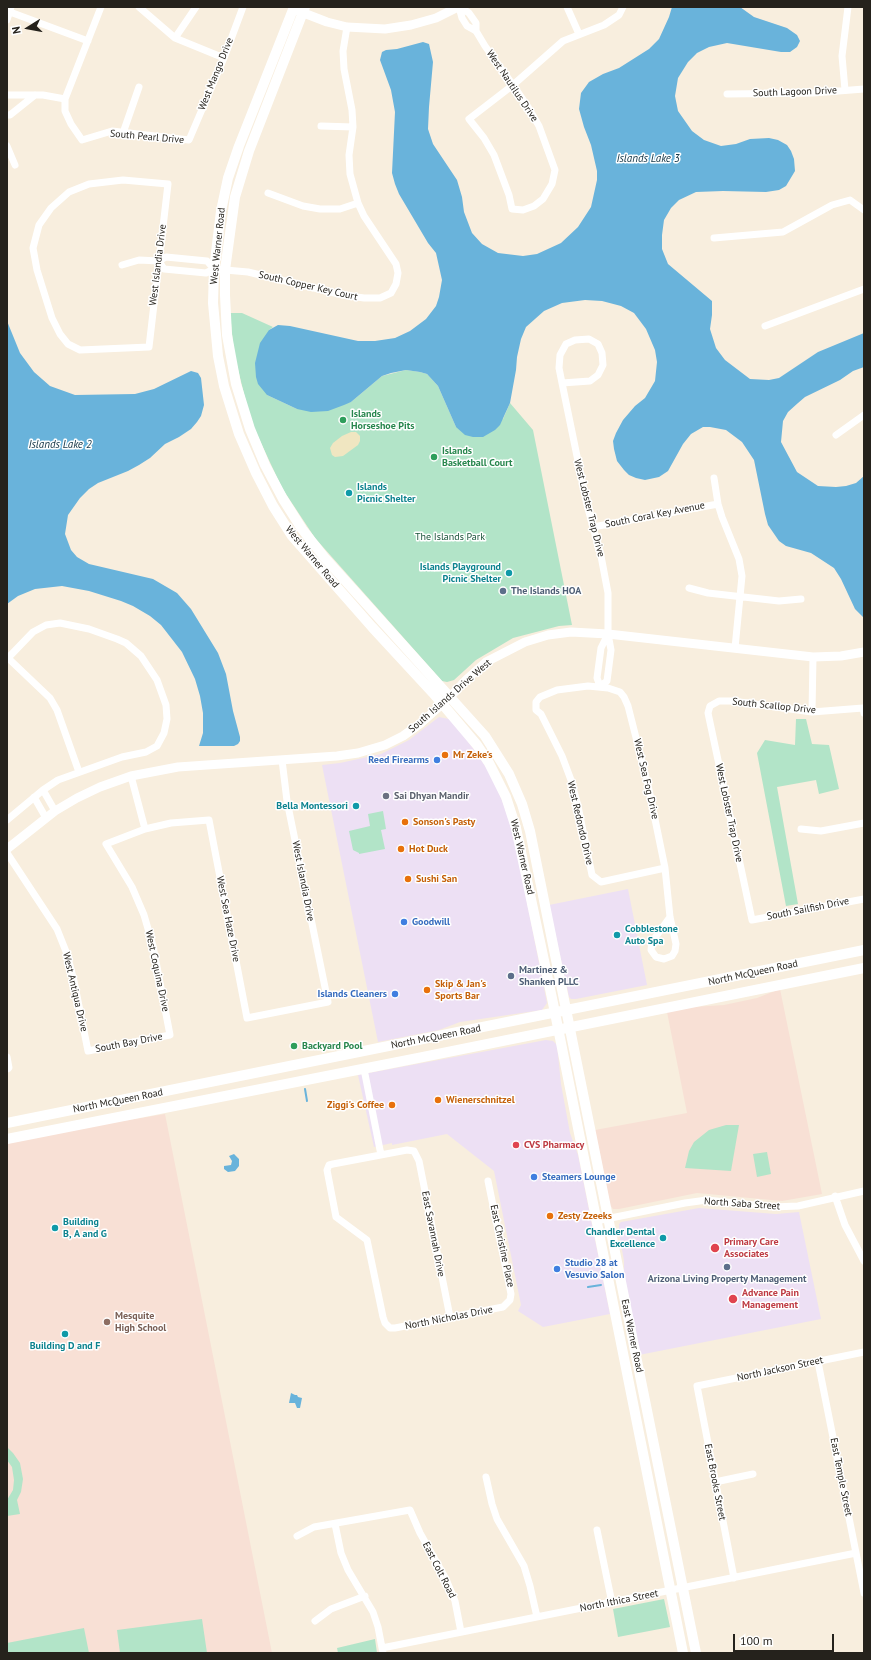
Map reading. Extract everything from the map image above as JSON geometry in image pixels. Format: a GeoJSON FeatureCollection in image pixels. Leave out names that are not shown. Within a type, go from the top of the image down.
{"type":"FeatureCollection","features":[{"type":"Feature","properties":{"kind":"main road","name":"West Warner Road"},"geometry":{"type":"LineString","coordinates":[[297,8],[239,146],[228,178],[217,235],[213,304],[221,370],[231,410],[239,434],[256,474],[273,506],[297,542],[446,700],[485,736],[509,774],[521,801],[530,831],[568,1019]]}},
{"type":"Feature","properties":{"kind":"main road","name":"West Warner Road"},"geometry":{"type":"LineString","coordinates":[[297,8],[235,197],[225,270],[227,335],[236,384],[250,430],[272,481],[302,529],[446,700],[489,763],[506,797],[518,834],[557,1021]]}},
{"type":"Feature","properties":{"kind":"main road"},"geometry":{"type":"LineString","coordinates":[[518,834],[530,831]]}},
{"type":"Feature","properties":{"kind":"main road","name":"North McQueen Road"},"geometry":{"type":"LineString","coordinates":[[7,1139],[452,1052],[557,1021],[764,971],[864,950]]}},
{"type":"Feature","properties":{"kind":"main road","name":"North McQueen Road"},"geometry":{"type":"LineString","coordinates":[[7,1123],[453,1033],[557,1021],[767,988],[864,968]]}},
{"type":"Feature","properties":{"kind":"main road"},"geometry":{"type":"LineString","coordinates":[[764,971],[767,988]]}},
{"type":"Feature","properties":{"kind":"main road","name":"East Warner Road"},"geometry":{"type":"LineString","coordinates":[[568,1019],[696,1653]]}},
{"type":"Feature","properties":{"kind":"main road","name":"East Warner Road"},"geometry":{"type":"LineString","coordinates":[[557,1021],[683,1653]]}},
{"type":"Feature","properties":{"kind":"main road"},"geometry":{"type":"LineString","coordinates":[[452,1052],[453,1033]]}},
{"type":"Feature","properties":{"kind":"main road"},"geometry":{"type":"LineString","coordinates":[[360,1052],[364,1069]]}},
{"type":"Feature","properties":{"kind":"main road"},"geometry":{"type":"LineString","coordinates":[[635,1412],[643,1421],[648,1443],[655,1451]]}},
{"type":"Feature","properties":{"kind":"street"},"geometry":{"type":"LineString","coordinates":[[7,95],[35,95],[65,99],[102,7]]}},
{"type":"Feature","properties":{"kind":"street"},"geometry":{"type":"LineString","coordinates":[[140,7],[175,38],[224,58]]}},
{"type":"Feature","properties":{"kind":"street"},"geometry":{"type":"LineString","coordinates":[[175,38],[196,7]]}},
{"type":"Feature","properties":{"kind":"street"},"geometry":{"type":"LineString","coordinates":[[297,8],[326,22],[347,26],[385,29],[411,25],[436,18],[459,7]]}},
{"type":"Feature","properties":{"kind":"street","name":"West Nautilus Drive"},"geometry":{"type":"LineString","coordinates":[[459,7],[469,13],[476,23],[476,31],[513,85],[539,126],[555,170],[552,184],[543,199],[534,206],[523,210],[512,209],[509,195],[494,155],[484,138],[469,119],[513,85]]}},
{"type":"Feature","properties":{"kind":"street"},"geometry":{"type":"LineString","coordinates":[[567,7],[579,34]]}},
{"type":"Feature","properties":{"kind":"street"},"geometry":{"type":"LineString","coordinates":[[513,85],[563,41],[604,25],[619,15],[622,7]]}},
{"type":"Feature","properties":{"kind":"street"},"geometry":{"type":"LineString","coordinates":[[845,90],[842,56],[848,7]]}},
{"type":"Feature","properties":{"kind":"street","name":"West Mango Drive"},"geometry":{"type":"LineString","coordinates":[[189,140],[224,58],[243,8]]}},
{"type":"Feature","properties":{"kind":"street"},"geometry":{"type":"LineString","coordinates":[[7,20],[11,10],[88,41]]}},
{"type":"Feature","properties":{"kind":"street"},"geometry":{"type":"LineString","coordinates":[[268,194],[303,206],[320,209],[340,209],[358,203],[350,174],[349,156],[353,127],[352,110],[344,69],[343,50],[347,26]]}},
{"type":"Feature","properties":{"kind":"street"},"geometry":{"type":"LineString","coordinates":[[122,133],[139,87]]}},
{"type":"Feature","properties":{"kind":"street","name":"South Lagoon Drive"},"geometry":{"type":"LineString","coordinates":[[727,94],[813,93],[864,89]]}},
{"type":"Feature","properties":{"kind":"street"},"geometry":{"type":"LineString","coordinates":[[7,115],[10,115],[35,95]]}},
{"type":"Feature","properties":{"kind":"street","name":"South Pearl Drive"},"geometry":{"type":"LineString","coordinates":[[65,99],[65,111],[71,124],[82,140],[112,132],[189,140]]}},
{"type":"Feature","properties":{"kind":"street"},"geometry":{"type":"LineString","coordinates":[[321,126],[353,127]]}},
{"type":"Feature","properties":{"kind":"street"},"geometry":{"type":"LineString","coordinates":[[7,146],[15,165]]}},
{"type":"Feature","properties":{"kind":"street","name":"West Islandia Drive"},"geometry":{"type":"LineString","coordinates":[[123,180],[168,184],[159,261],[149,347],[80,350],[68,344],[60,334],[52,318],[37,270],[33,248],[39,225],[51,208],[69,192],[89,184],[123,180]]}},
{"type":"Feature","properties":{"kind":"street"},"geometry":{"type":"LineString","coordinates":[[714,238],[783,232],[832,205],[850,200],[864,210]]}},
{"type":"Feature","properties":{"kind":"street","name":"South Copper Key Court"},"geometry":{"type":"LineString","coordinates":[[159,261],[164,269],[206,273],[214,269],[248,272],[343,295],[364,298],[380,298],[391,293],[396,284],[398,274],[396,264],[364,216],[358,203]]}},
{"type":"Feature","properties":{"kind":"street","name":"South Copper Key Court"},"geometry":{"type":"LineString","coordinates":[[122,265],[139,260],[159,261],[166,257],[207,261],[214,269]]}},
{"type":"Feature","properties":{"kind":"street"},"geometry":{"type":"LineString","coordinates":[[765,326],[864,290]]}},
{"type":"Feature","properties":{"kind":"street","name":"West Lobster Trap Drive"},"geometry":{"type":"LineString","coordinates":[[562,383],[590,381],[598,375],[603,365],[602,353],[598,344],[589,339],[575,340],[566,344],[560,355],[559,368],[562,383],[593,527],[605,575],[608,593],[608,634]]}},
{"type":"Feature","properties":{"kind":"street"},"geometry":{"type":"LineString","coordinates":[[836,435],[864,414]]}},
{"type":"Feature","properties":{"kind":"street"},"geometry":{"type":"LineString","coordinates":[[714,478],[718,504],[739,559],[742,576],[735,648]]}},
{"type":"Feature","properties":{"kind":"street","name":"South Coral Key Avenue"},"geometry":{"type":"LineString","coordinates":[[593,527],[718,504]]}},
{"type":"Feature","properties":{"kind":"street"},"geometry":{"type":"LineString","coordinates":[[689,588],[708,593],[779,602],[801,599]]}},
{"type":"Feature","properties":{"kind":"street"},"geometry":{"type":"LineString","coordinates":[[9,815],[58,780],[122,757],[146,752],[157,746],[164,733],[167,719],[166,705],[157,680],[141,656],[126,643],[89,629],[60,623],[46,625],[33,632],[8,659],[50,698],[57,710],[79,772]]}},
{"type":"Feature","properties":{"kind":"street","name":"South Islands Drive West"},"geometry":{"type":"LineString","coordinates":[[7,849],[55,811],[77,798],[131,776],[178,768],[337,756],[358,753],[385,746],[403,736],[446,700],[486,662],[525,642],[548,635],[567,633],[608,634],[813,657],[841,656],[864,652]]}},
{"type":"Feature","properties":{"kind":"street"},"geometry":{"type":"LineString","coordinates":[[600,686],[597,678],[601,648],[608,634]]}},
{"type":"Feature","properties":{"kind":"street"},"geometry":{"type":"LineString","coordinates":[[812,712],[813,657]]}},
{"type":"Feature","properties":{"kind":"street","name":"West Redondo Drive"},"geometry":{"type":"LineString","coordinates":[[600,686],[578,686],[557,690],[546,694],[536,702],[536,710],[540,714],[562,756],[571,780],[578,806],[592,875],[601,882],[665,868]]}},
{"type":"Feature","properties":{"kind":"street","name":"West Sea Fog Drive"},"geometry":{"type":"LineString","coordinates":[[600,686],[620,692],[624,697],[628,706],[648,784],[665,868],[670,918],[676,944],[675,951],[672,956],[664,959],[656,957],[651,950],[652,942],[670,918]]}},
{"type":"Feature","properties":{"kind":"street","name":"South Scallop Drive"},"geometry":{"type":"LineString","coordinates":[[710,706],[719,701],[732,701],[812,712],[864,710]]}},
{"type":"Feature","properties":{"kind":"street","name":"West Lobster Trap Drive"},"geometry":{"type":"LineString","coordinates":[[710,706],[708,713],[752,920]]}},
{"type":"Feature","properties":{"kind":"street","name":"West Islandia Drive"},"geometry":{"type":"LineString","coordinates":[[247,1018],[328,1002],[287,801],[282,760]]}},
{"type":"Feature","properties":{"kind":"street"},"geometry":{"type":"LineString","coordinates":[[131,776],[145,829]]}},
{"type":"Feature","properties":{"kind":"street"},"geometry":{"type":"LineString","coordinates":[[43,790],[55,811]]}},
{"type":"Feature","properties":{"kind":"street"},"geometry":{"type":"LineString","coordinates":[[34,797],[46,818]]}},
{"type":"Feature","properties":{"kind":"street","name":"West Sea Haze Drive"},"geometry":{"type":"LineString","coordinates":[[145,829],[171,823],[210,820],[247,1018]]}},
{"type":"Feature","properties":{"kind":"street"},"geometry":{"type":"LineString","coordinates":[[801,829],[821,831],[864,823]]}},
{"type":"Feature","properties":{"kind":"street","name":"West Coquina Drive"},"geometry":{"type":"LineString","coordinates":[[145,829],[106,844],[132,887],[144,915],[153,946],[170,1035]]}},
{"type":"Feature","properties":{"kind":"street","name":"West Antiqua Drive"},"geometry":{"type":"LineString","coordinates":[[7,853],[57,929],[67,954],[74,981],[88,1051]]}},
{"type":"Feature","properties":{"kind":"street","name":"South Sailfish Drive"},"geometry":{"type":"LineString","coordinates":[[752,920],[864,899]]}},
{"type":"Feature","properties":{"kind":"street","name":"South Bay Drive"},"geometry":{"type":"LineString","coordinates":[[88,1051],[170,1035]]}},
{"type":"Feature","properties":{"kind":"street"},"geometry":{"type":"LineString","coordinates":[[7,1057],[8,1068]]}},
{"type":"Feature","properties":{"kind":"street"},"geometry":{"type":"LineString","coordinates":[[364,1069],[381,1155]]}},
{"type":"Feature","properties":{"kind":"street","name":"East Savannah Drive"},"geometry":{"type":"LineString","coordinates":[[381,1155],[406,1150],[414,1151],[419,1161],[450,1317]]}},
{"type":"Feature","properties":{"kind":"street","name":"North Nicholas Drive"},"geometry":{"type":"LineString","coordinates":[[381,1155],[329,1165],[327,1174],[334,1213],[339,1221],[367,1240],[385,1323],[390,1328],[395,1328],[503,1307]]}},
{"type":"Feature","properties":{"kind":"street","name":"East Christine Place"},"geometry":{"type":"LineString","coordinates":[[488,1181],[512,1294],[510,1300],[503,1307]]}},
{"type":"Feature","properties":{"kind":"street","name":"North Saba Street"},"geometry":{"type":"LineString","coordinates":[[596,1221],[707,1200],[773,1207],[798,1206],[834,1196],[864,1190]]}},
{"type":"Feature","properties":{"kind":"street"},"geometry":{"type":"LineString","coordinates":[[834,1196],[845,1225],[864,1262]]}},
{"type":"Feature","properties":{"kind":"street"},"geometry":{"type":"LineString","coordinates":[[501,1241],[509,1240]]}},
{"type":"Feature","properties":{"kind":"street","name":"North Jackson Street"},"geometry":{"type":"LineString","coordinates":[[697,1386],[864,1352]]}},
{"type":"Feature","properties":{"kind":"street","name":"East Temple Street"},"geometry":{"type":"LineString","coordinates":[[818,1362],[864,1593]]}},
{"type":"Feature","properties":{"kind":"street","name":"East Brooks Street"},"geometry":{"type":"LineString","coordinates":[[697,1386],[734,1578]]}},
{"type":"Feature","properties":{"kind":"street"},"geometry":{"type":"LineString","coordinates":[[715,1482],[752,1474]]}},
{"type":"Feature","properties":{"kind":"street"},"geometry":{"type":"LineString","coordinates":[[486,1477],[492,1504],[498,1519],[524,1566],[537,1617]]}},
{"type":"Feature","properties":{"kind":"street","name":"East Colt Road"},"geometry":{"type":"LineString","coordinates":[[335,1524],[410,1510],[420,1533],[446,1579],[455,1601],[461,1632]]}},
{"type":"Feature","properties":{"kind":"street"},"geometry":{"type":"LineString","coordinates":[[297,1536],[314,1527],[335,1524],[341,1553],[348,1570],[365,1596],[378,1627],[383,1650]]}},
{"type":"Feature","properties":{"kind":"street"},"geometry":{"type":"LineString","coordinates":[[597,1530],[612,1603]]}},
{"type":"Feature","properties":{"kind":"street","name":"North Ithica Street"},"geometry":{"type":"LineString","coordinates":[[383,1650],[461,1632],[856,1553]]}},
{"type":"Feature","properties":{"kind":"street"},"geometry":{"type":"LineString","coordinates":[[315,1621],[331,1609],[365,1596]]}},
{"type":"Feature","properties":{"kind":"shaded area"},"geometry":{"type":"Polygon","coordinates":[[[439,717],[449,719],[458,728],[478,755],[491,775],[510,821],[547,1003],[542,1010],[460,1022],[439,1030],[378,1042],[322,765],[340,763],[381,754],[409,740],[439,717]]]}},
{"type":"Feature","properties":{"kind":"shaded area"},"geometry":{"type":"Polygon","coordinates":[[[628,889],[647,985],[571,999],[569,997],[549,905],[628,889]]]}},
{"type":"Feature","properties":{"kind":"shaded area"},"geometry":{"type":"Polygon","coordinates":[[[780,989],[822,1194],[782,1201],[697,1193],[613,1209],[610,1205],[595,1130],[687,1113],[667,1012],[692,1007],[724,1005],[757,998],[780,989]]]}},
{"type":"Feature","properties":{"kind":"shaded area"},"geometry":{"type":"Polygon","coordinates":[[[546,1040],[553,1041],[557,1045],[561,1084],[570,1133],[578,1155],[610,1314],[543,1327],[518,1311],[521,1305],[494,1171],[447,1134],[374,1147],[358,1075],[546,1040]]]}},
{"type":"Feature","properties":{"kind":"shaded area","name":"Mesquite High School"},"geometry":{"type":"Polygon","coordinates":[[[165,1114],[272,1653],[7,1653],[7,1140],[165,1114]]]}},
{"type":"Feature","properties":{"kind":"shaded area"},"geometry":{"type":"Polygon","coordinates":[[[699,1208],[776,1214],[799,1212],[821,1319],[639,1355],[624,1278],[624,1261],[619,1233],[619,1224],[621,1222],[699,1208]]]}},
{"type":"Feature","properties":{"kind":"green space","name":"The Islands Park"},"geometry":{"type":"Polygon","coordinates":[[[230,313],[242,313],[273,327],[269,330],[267,395],[297,409],[351,402],[382,376],[406,370],[427,374],[438,386],[456,427],[503,419],[510,403],[533,430],[572,625],[559,626],[513,638],[476,660],[454,680],[447,682],[442,681],[315,538],[282,488],[254,428],[247,406],[234,353],[230,313]]]}},
{"type":"Feature","properties":{"kind":"green space"},"geometry":{"type":"Polygon","coordinates":[[[796,719],[806,719],[812,744],[829,745],[839,789],[819,794],[816,780],[777,787],[798,904],[786,906],[757,753],[765,740],[795,745],[796,719]]]}},
{"type":"Feature","properties":{"kind":"green space"},"geometry":{"type":"Polygon","coordinates":[[[383,811],[386,829],[381,830],[385,849],[359,854],[353,850],[349,831],[370,826],[368,814],[383,811]]]}},
{"type":"Feature","properties":{"kind":"green space"},"geometry":{"type":"Polygon","coordinates":[[[726,1125],[739,1125],[731,1171],[685,1168],[689,1151],[694,1142],[709,1130],[726,1125]]]}},
{"type":"Feature","properties":{"kind":"green space"},"geometry":{"type":"Polygon","coordinates":[[[767,1152],[771,1174],[757,1177],[753,1154],[767,1152]]]}},
{"type":"Feature","properties":{"kind":"green space"},"geometry":{"type":"Polygon","coordinates":[[[7,1447],[20,1463],[23,1479],[21,1492],[17,1500],[20,1514],[7,1516],[7,1500],[13,1490],[14,1480],[12,1467],[7,1460],[7,1447]]]}},
{"type":"Feature","properties":{"kind":"green space"},"geometry":{"type":"Polygon","coordinates":[[[664,1599],[670,1627],[618,1637],[613,1609],[664,1599]]]}},
{"type":"Feature","properties":{"kind":"green space"},"geometry":{"type":"Polygon","coordinates":[[[202,1619],[207,1653],[120,1653],[117,1630],[202,1619]]]}},
{"type":"Feature","properties":{"kind":"green space"},"geometry":{"type":"Polygon","coordinates":[[[84,1628],[89,1653],[7,1653],[7,1643],[84,1628]]]}},
{"type":"Feature","properties":{"kind":"green space"},"geometry":{"type":"Polygon","coordinates":[[[375,1639],[377,1653],[338,1653],[337,1648],[375,1639]]]}},
{"type":"Feature","properties":{"kind":"sand"},"geometry":{"type":"Polygon","coordinates":[[[351,432],[356,432],[360,436],[358,445],[343,456],[335,457],[332,455],[330,448],[333,443],[342,436],[351,432]]]}},
{"type":"Feature","properties":{"kind":"water","name":"Islands Lake 3"},"geometry":{"type":"Polygon","coordinates":[[[672,7],[740,7],[754,17],[787,28],[797,35],[800,41],[797,47],[790,52],[781,52],[727,43],[709,47],[697,53],[688,62],[678,78],[675,96],[678,111],[692,131],[704,140],[721,146],[736,144],[750,139],[769,138],[778,140],[787,145],[791,151],[794,159],[795,171],[786,186],[779,190],[766,192],[696,192],[679,200],[671,208],[664,220],[662,249],[668,264],[712,301],[710,329],[716,348],[725,360],[750,379],[769,380],[779,378],[818,352],[864,333],[864,367],[853,371],[840,380],[805,397],[788,412],[783,421],[781,442],[797,472],[818,486],[846,486],[856,483],[864,476],[864,618],[855,609],[841,579],[834,568],[811,553],[786,546],[779,541],[768,525],[754,460],[742,442],[726,430],[703,427],[691,434],[683,444],[668,471],[659,477],[645,480],[629,475],[624,470],[617,461],[613,441],[623,420],[635,406],[645,398],[655,381],[657,362],[655,350],[646,329],[634,313],[621,306],[602,301],[585,300],[562,303],[544,311],[526,327],[521,339],[517,357],[510,403],[500,425],[495,430],[483,437],[465,435],[456,427],[438,386],[427,374],[420,372],[406,370],[382,376],[351,402],[328,411],[311,412],[297,409],[267,395],[258,384],[255,363],[260,343],[269,330],[278,325],[290,326],[358,341],[375,341],[395,338],[410,331],[426,319],[436,306],[442,280],[436,253],[428,243],[399,194],[392,173],[395,112],[391,90],[380,60],[382,52],[423,42],[429,44],[433,62],[428,129],[433,144],[457,180],[462,197],[464,212],[472,233],[482,244],[498,253],[523,256],[537,254],[561,243],[578,227],[591,207],[597,180],[597,171],[591,145],[579,109],[581,93],[589,82],[603,74],[619,68],[649,49],[659,39],[672,7]]]}},
{"type":"Feature","properties":{"kind":"water","name":"Islands Lake 2"},"geometry":{"type":"Polygon","coordinates":[[[7,321],[20,353],[34,372],[50,386],[75,395],[135,394],[154,389],[191,371],[198,373],[201,378],[204,405],[201,416],[191,429],[165,444],[150,458],[139,465],[98,483],[89,489],[80,498],[68,515],[65,534],[71,550],[77,557],[89,564],[153,579],[177,593],[191,609],[218,653],[226,674],[240,737],[238,744],[234,746],[199,746],[203,733],[203,713],[195,679],[182,652],[161,625],[150,616],[121,601],[89,591],[62,586],[35,589],[18,596],[7,604],[7,321]]]}},
{"type":"Feature","properties":{"kind":"water"},"geometry":{"type":"Polygon","coordinates":[[[234,1154],[239,1159],[239,1166],[235,1171],[228,1172],[224,1169],[224,1166],[231,1165],[232,1161],[229,1156],[234,1154]]]}},
{"type":"Feature","properties":{"kind":"water"},"geometry":{"type":"Polygon","coordinates":[[[291,1393],[302,1398],[300,1408],[297,1408],[295,1403],[289,1403],[291,1393]]]}},
{"type":"Feature","properties":{"kind":"waterway"},"geometry":{"type":"LineString","coordinates":[[305,1089],[307,1101]]}},
{"type":"Feature","properties":{"kind":"waterway"},"geometry":{"type":"LineString","coordinates":[[588,1287],[601,1285]]}},
{"type":"Feature","properties":{"kind":"place","name":"Islands Horseshoe Pits"},"geometry":{"type":"Point","coordinates":[343,420]}},
{"type":"Feature","properties":{"kind":"place","name":"Islands Basketball Court"},"geometry":{"type":"Point","coordinates":[434,457]}},
{"type":"Feature","properties":{"kind":"place","name":"Islands Picnic Shelter"},"geometry":{"type":"Point","coordinates":[349,493]}},
{"type":"Feature","properties":{"kind":"place","name":"Islands Playground Picnic Shelter"},"geometry":{"type":"Point","coordinates":[509,573]}},
{"type":"Feature","properties":{"kind":"place","name":"The Islands HOA"},"geometry":{"type":"Point","coordinates":[503,591]}},
{"type":"Feature","properties":{"kind":"place","name":"Mr Zeke's"},"geometry":{"type":"Point","coordinates":[445,755]}},
{"type":"Feature","properties":{"kind":"place","name":"Reed Firearms"},"geometry":{"type":"Point","coordinates":[437,760]}},
{"type":"Feature","properties":{"kind":"place","name":"Sai Dhyan Mandir"},"geometry":{"type":"Point","coordinates":[386,796]}},
{"type":"Feature","properties":{"kind":"place","name":"Bella Montessori"},"geometry":{"type":"Point","coordinates":[356,806]}},
{"type":"Feature","properties":{"kind":"place","name":"Sonson's Pasty"},"geometry":{"type":"Point","coordinates":[405,822]}},
{"type":"Feature","properties":{"kind":"place","name":"Hot Duck"},"geometry":{"type":"Point","coordinates":[401,849]}},
{"type":"Feature","properties":{"kind":"place","name":"Sushi San"},"geometry":{"type":"Point","coordinates":[408,879]}},
{"type":"Feature","properties":{"kind":"place","name":"Goodwill"},"geometry":{"type":"Point","coordinates":[404,922]}},
{"type":"Feature","properties":{"kind":"place","name":"Cobblestone Auto Spa"},"geometry":{"type":"Point","coordinates":[617,935]}},
{"type":"Feature","properties":{"kind":"place","name":"Martinez & Shanken PLLC"},"geometry":{"type":"Point","coordinates":[511,976]}},
{"type":"Feature","properties":{"kind":"place","name":"Skip & Jan's Sports Bar"},"geometry":{"type":"Point","coordinates":[427,990]}},
{"type":"Feature","properties":{"kind":"place","name":"Islands Cleaners"},"geometry":{"type":"Point","coordinates":[395,994]}},
{"type":"Feature","properties":{"kind":"place","name":"Backyard Pool"},"geometry":{"type":"Point","coordinates":[294,1046]}},
{"type":"Feature","properties":{"kind":"place","name":"Wienerschnitzel"},"geometry":{"type":"Point","coordinates":[438,1100]}},
{"type":"Feature","properties":{"kind":"place","name":"Ziggi's Coffee"},"geometry":{"type":"Point","coordinates":[392,1105]}},
{"type":"Feature","properties":{"kind":"place","name":"CVS Pharmacy"},"geometry":{"type":"Point","coordinates":[516,1145]}},
{"type":"Feature","properties":{"kind":"place","name":"Steamers Lounge"},"geometry":{"type":"Point","coordinates":[534,1177]}},
{"type":"Feature","properties":{"kind":"place","name":"Zesty Zzeeks"},"geometry":{"type":"Point","coordinates":[550,1216]}},
{"type":"Feature","properties":{"kind":"place","name":"Building B, A and G"},"geometry":{"type":"Point","coordinates":[55,1228]}},
{"type":"Feature","properties":{"kind":"place","name":"Chandler Dental Excellence"},"geometry":{"type":"Point","coordinates":[663,1238]}},
{"type":"Feature","properties":{"kind":"place","name":"Primary Care Associates"},"geometry":{"type":"Point","coordinates":[715,1248]}},
{"type":"Feature","properties":{"kind":"place","name":"Arizona Living Property Management"},"geometry":{"type":"Point","coordinates":[727,1267]}},
{"type":"Feature","properties":{"kind":"place","name":"Studio 28 at Vesuvio Salon"},"geometry":{"type":"Point","coordinates":[557,1269]}},
{"type":"Feature","properties":{"kind":"place","name":"Advance Pain Management"},"geometry":{"type":"Point","coordinates":[733,1299]}},
{"type":"Feature","properties":{"kind":"place","name":"Mesquite High School"},"geometry":{"type":"Point","coordinates":[107,1322]}},
{"type":"Feature","properties":{"kind":"place","name":"Building D and F"},"geometry":{"type":"Point","coordinates":[65,1334]}}]}
